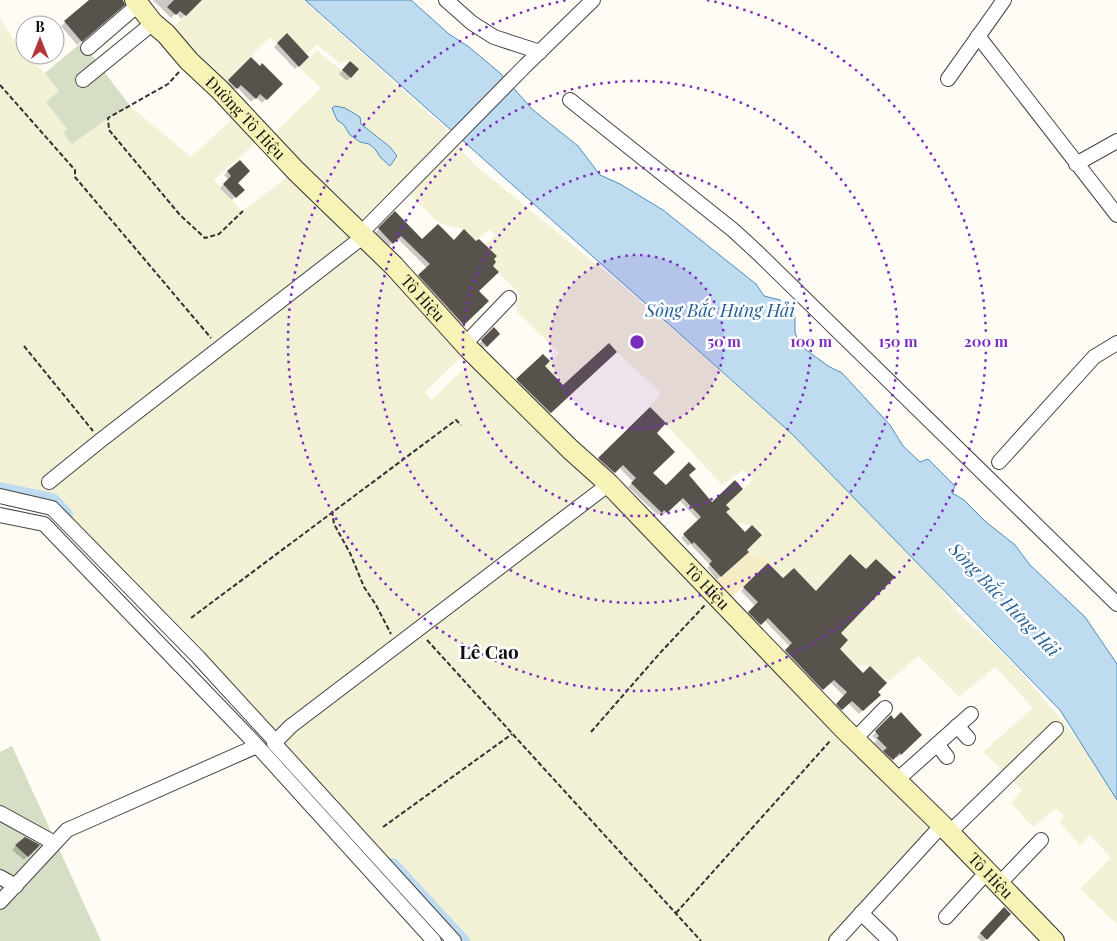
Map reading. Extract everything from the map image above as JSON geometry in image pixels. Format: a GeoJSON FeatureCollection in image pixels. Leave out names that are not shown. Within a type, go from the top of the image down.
{"type":"FeatureCollection","features":[{"type":"Feature","properties":{"kind":"main road","name":"Đường Tô Hiệu"},"geometry":{"type":"LineString","coordinates":[[137,2],[153,23],[166,34],[189,61],[219,89],[296,171],[362,234]]}},
{"type":"Feature","properties":{"kind":"main road","name":"Tô Hiệu"},"geometry":{"type":"LineString","coordinates":[[362,234],[394,266],[464,344],[570,449],[609,484],[849,733],[1054,941]]}},
{"type":"Feature","properties":{"kind":"street"},"geometry":{"type":"LineString","coordinates":[[446,0],[472,23],[494,37],[540,52]]}},
{"type":"Feature","properties":{"kind":"street"},"geometry":{"type":"LineString","coordinates":[[50,482],[362,234],[525,66],[594,0]]}},
{"type":"Feature","properties":{"kind":"street"},"geometry":{"type":"LineString","coordinates":[[948,79],[1004,0]]}},
{"type":"Feature","properties":{"kind":"street"},"geometry":{"type":"LineString","coordinates":[[88,48],[137,2]]}},
{"type":"Feature","properties":{"kind":"street"},"geometry":{"type":"LineString","coordinates":[[83,80],[153,23]]}},
{"type":"Feature","properties":{"kind":"street"},"geometry":{"type":"LineString","coordinates":[[978,36],[1117,215]]}},
{"type":"Feature","properties":{"kind":"street"},"geometry":{"type":"LineString","coordinates":[[570,100],[752,247],[1117,604]]}},
{"type":"Feature","properties":{"kind":"street"},"geometry":{"type":"LineString","coordinates":[[1076,164],[1117,141]]}},
{"type":"Feature","properties":{"kind":"street"},"geometry":{"type":"LineString","coordinates":[[464,344],[509,298]]}},
{"type":"Feature","properties":{"kind":"street"},"geometry":{"type":"LineString","coordinates":[[999,462],[1094,357],[1117,343]]}},
{"type":"Feature","properties":{"kind":"street"},"geometry":{"type":"LineString","coordinates":[[275,751],[290,726],[609,484]]}},
{"type":"Feature","properties":{"kind":"street"},"geometry":{"type":"LineString","coordinates":[[0,496],[52,508],[198,657],[434,941]]}},
{"type":"Feature","properties":{"kind":"street"},"geometry":{"type":"LineString","coordinates":[[0,515],[44,524],[257,746],[275,751],[454,941]]}},
{"type":"Feature","properties":{"kind":"street"},"geometry":{"type":"LineString","coordinates":[[849,733],[885,708]]}},
{"type":"Feature","properties":{"kind":"street"},"geometry":{"type":"LineString","coordinates":[[897,780],[971,714]]}},
{"type":"Feature","properties":{"kind":"street"},"geometry":{"type":"LineString","coordinates":[[957,726],[968,738]]}},
{"type":"Feature","properties":{"kind":"street"},"geometry":{"type":"LineString","coordinates":[[836,941],[861,913],[945,829],[1056,729]]}},
{"type":"Feature","properties":{"kind":"street"},"geometry":{"type":"LineString","coordinates":[[937,744],[947,757]]}},
{"type":"Feature","properties":{"kind":"street"},"geometry":{"type":"LineString","coordinates":[[0,902],[67,830],[257,746]]}},
{"type":"Feature","properties":{"kind":"street"},"geometry":{"type":"LineString","coordinates":[[0,812],[49,840],[51,846]]}},
{"type":"Feature","properties":{"kind":"street"},"geometry":{"type":"LineString","coordinates":[[946,917],[1041,840]]}},
{"type":"Feature","properties":{"kind":"street"},"geometry":{"type":"LineString","coordinates":[[0,877],[16,886]]}},
{"type":"Feature","properties":{"kind":"street"},"geometry":{"type":"LineString","coordinates":[[861,913],[890,941]]}},
{"type":"Feature","properties":{"kind":"path"},"geometry":{"type":"LineString","coordinates":[[189,61],[168,84],[108,118],[109,130],[180,215],[205,238],[219,234],[242,211]]}},
{"type":"Feature","properties":{"kind":"path"},"geometry":{"type":"LineString","coordinates":[[0,85],[75,170],[75,177],[219,348]]}},
{"type":"Feature","properties":{"kind":"path"},"geometry":{"type":"LineString","coordinates":[[24,346],[101,440]]}},
{"type":"Feature","properties":{"kind":"path"},"geometry":{"type":"LineString","coordinates":[[191,618],[456,420],[461,425]]}},
{"type":"Feature","properties":{"kind":"path"},"geometry":{"type":"LineString","coordinates":[[332,512],[334,524],[350,553],[364,586],[397,645]]}},
{"type":"Feature","properties":{"kind":"path"},"geometry":{"type":"LineString","coordinates":[[592,732],[715,594]]}},
{"type":"Feature","properties":{"kind":"path"},"geometry":{"type":"LineString","coordinates":[[420,627],[424,637],[701,941]]}},
{"type":"Feature","properties":{"kind":"path"},"geometry":{"type":"LineString","coordinates":[[676,914],[849,733]]}},
{"type":"Feature","properties":{"kind":"path"},"geometry":{"type":"LineString","coordinates":[[383,827],[512,734]]}},
{"type":"Feature","properties":{"kind":"green space"},"geometry":{"type":"Polygon","coordinates":[[[202,0],[303,0],[445,128],[452,140],[475,165],[618,282],[792,434],[933,578],[960,615],[998,648],[1033,686],[1117,787],[1117,924],[1080,889],[1111,858],[1090,835],[1080,845],[1059,822],[1064,816],[1056,808],[1033,827],[1011,803],[1022,790],[983,752],[1033,708],[995,667],[959,697],[918,656],[887,683],[870,666],[855,664],[840,649],[848,640],[841,633],[895,577],[876,559],[866,569],[850,554],[817,591],[794,568],[786,575],[778,573],[761,557],[751,556],[747,550],[764,533],[760,529],[758,531],[752,525],[735,522],[726,512],[730,509],[726,505],[754,479],[743,470],[722,485],[650,407],[661,393],[617,352],[563,385],[545,366],[559,353],[516,311],[519,308],[514,303],[521,296],[493,266],[496,262],[481,249],[495,235],[489,229],[476,241],[464,229],[439,223],[404,189],[364,229],[273,135],[321,88],[299,67],[317,51],[351,78],[359,69],[350,61],[340,63],[317,45],[306,54],[287,34],[277,43],[270,37],[219,89],[166,34],[202,0]]]}},
{"type":"Feature","properties":{"kind":"green space"},"geometry":{"type":"Polygon","coordinates":[[[0,19],[15,42],[15,65],[36,65],[60,91],[108,118],[130,106],[191,157],[240,112],[263,136],[214,180],[242,211],[296,171],[469,349],[425,392],[432,400],[476,357],[942,825],[836,941],[454,941],[274,743],[51,512],[0,501],[0,19]]]}},
{"type":"Feature","properties":{"kind":"green space"},"geometry":{"type":"Polygon","coordinates":[[[82,42],[130,106],[108,118],[72,144],[63,133],[67,129],[46,102],[59,91],[45,73],[55,65],[65,65],[65,56],[82,42]]]}},
{"type":"Feature","properties":{"kind":"green space"},"geometry":{"type":"Polygon","coordinates":[[[12,746],[101,941],[0,941],[0,752],[12,746]]]}},
{"type":"Feature","properties":{"kind":"sand"},"geometry":{"type":"Polygon","coordinates":[[[749,552],[751,556],[761,557],[768,563],[731,598],[716,582],[749,552]]]}},
{"type":"Feature","properties":{"kind":"water","name":"Sông Bắc Hưng Hải"},"geometry":{"type":"Polygon","coordinates":[[[305,0],[411,0],[449,34],[469,47],[500,73],[533,110],[578,146],[600,175],[620,184],[663,210],[756,284],[764,296],[780,300],[795,315],[795,332],[798,341],[805,349],[828,366],[842,373],[890,425],[903,446],[920,462],[928,459],[955,486],[952,493],[964,500],[986,522],[1015,545],[1030,565],[1085,617],[1117,664],[1117,800],[1060,710],[792,434],[305,0]]]}},
{"type":"Feature","properties":{"kind":"water"},"geometry":{"type":"Polygon","coordinates":[[[335,106],[345,108],[360,117],[361,124],[390,147],[397,156],[390,166],[369,144],[360,142],[350,135],[344,125],[337,120],[332,108],[335,106]]]}},
{"type":"Feature","properties":{"kind":"building"},"geometry":{"type":"Polygon","coordinates":[[[89,0],[123,0],[125,5],[82,42],[65,20],[89,0]]]}},
{"type":"Feature","properties":{"kind":"building"},"geometry":{"type":"Polygon","coordinates":[[[174,0],[202,0],[186,16],[180,11],[176,15],[167,7],[174,0]]]}},
{"type":"Feature","properties":{"kind":"building"},"geometry":{"type":"Polygon","coordinates":[[[287,33],[309,57],[299,67],[277,43],[287,33]]]}},
{"type":"Feature","properties":{"kind":"building"},"geometry":{"type":"Polygon","coordinates":[[[251,57],[260,66],[262,63],[283,84],[267,100],[260,94],[256,99],[241,85],[237,89],[228,80],[251,57]]]}},
{"type":"Feature","properties":{"kind":"building"},"geometry":{"type":"Polygon","coordinates":[[[350,61],[359,69],[351,78],[342,70],[350,61]]]}},
{"type":"Feature","properties":{"kind":"building"},"geometry":{"type":"Polygon","coordinates":[[[240,160],[250,171],[238,183],[245,190],[236,198],[223,184],[231,176],[227,171],[240,160]]]}},
{"type":"Feature","properties":{"kind":"building"},"geometry":{"type":"Polygon","coordinates":[[[395,211],[422,239],[438,224],[454,240],[464,229],[476,241],[479,239],[497,256],[494,259],[496,262],[493,266],[499,272],[479,291],[489,301],[464,325],[418,275],[430,264],[401,236],[393,244],[378,228],[395,211]]]}},
{"type":"Feature","properties":{"kind":"building"},"geometry":{"type":"Polygon","coordinates":[[[494,327],[500,334],[487,347],[481,340],[494,327]]]}},
{"type":"Feature","properties":{"kind":"building"},"geometry":{"type":"Polygon","coordinates":[[[609,343],[617,352],[551,413],[516,379],[543,354],[550,361],[545,366],[563,385],[609,343]]]}},
{"type":"Feature","properties":{"kind":"building"},"geometry":{"type":"Polygon","coordinates":[[[650,407],[666,423],[657,433],[675,452],[653,473],[666,485],[689,462],[696,469],[689,475],[712,502],[735,480],[743,489],[726,505],[730,509],[726,512],[745,532],[752,525],[762,535],[747,550],[749,552],[721,577],[709,564],[712,561],[694,542],[692,544],[683,534],[701,517],[683,498],[667,513],[664,510],[662,513],[631,483],[636,478],[623,465],[615,473],[598,458],[650,407]]]}},
{"type":"Feature","properties":{"kind":"building"},"geometry":{"type":"Polygon","coordinates":[[[850,554],[866,569],[876,559],[895,577],[841,633],[848,640],[840,649],[863,673],[870,666],[887,683],[878,692],[881,695],[863,711],[852,701],[842,710],[836,704],[847,692],[834,680],[823,690],[785,650],[792,643],[768,618],[761,625],[748,612],[758,602],[743,587],[768,563],[783,578],[794,568],[816,591],[850,554]]]}},
{"type":"Feature","properties":{"kind":"building"},"geometry":{"type":"Polygon","coordinates":[[[901,712],[922,735],[893,760],[883,751],[887,748],[877,738],[879,736],[875,731],[891,715],[894,719],[901,712]]]}},
{"type":"Feature","properties":{"kind":"building"},"geometry":{"type":"Polygon","coordinates":[[[25,837],[40,845],[28,857],[15,845],[25,837]]]}},
{"type":"Feature","properties":{"kind":"building"},"geometry":{"type":"Polygon","coordinates":[[[1004,907],[1011,914],[987,940],[980,933],[1004,907]]]}},
{"type":"Feature","properties":{"kind":"waterway"},"geometry":{"type":"LineString","coordinates":[[0,488],[53,499],[67,514]]}},
{"type":"Feature","properties":{"kind":"waterway"},"geometry":{"type":"LineString","coordinates":[[393,864],[464,941]]}},
{"type":"Feature","properties":{"kind":"district","name":"Lê Cao"},"geometry":{"type":"Point","coordinates":[489,652]}}]}
